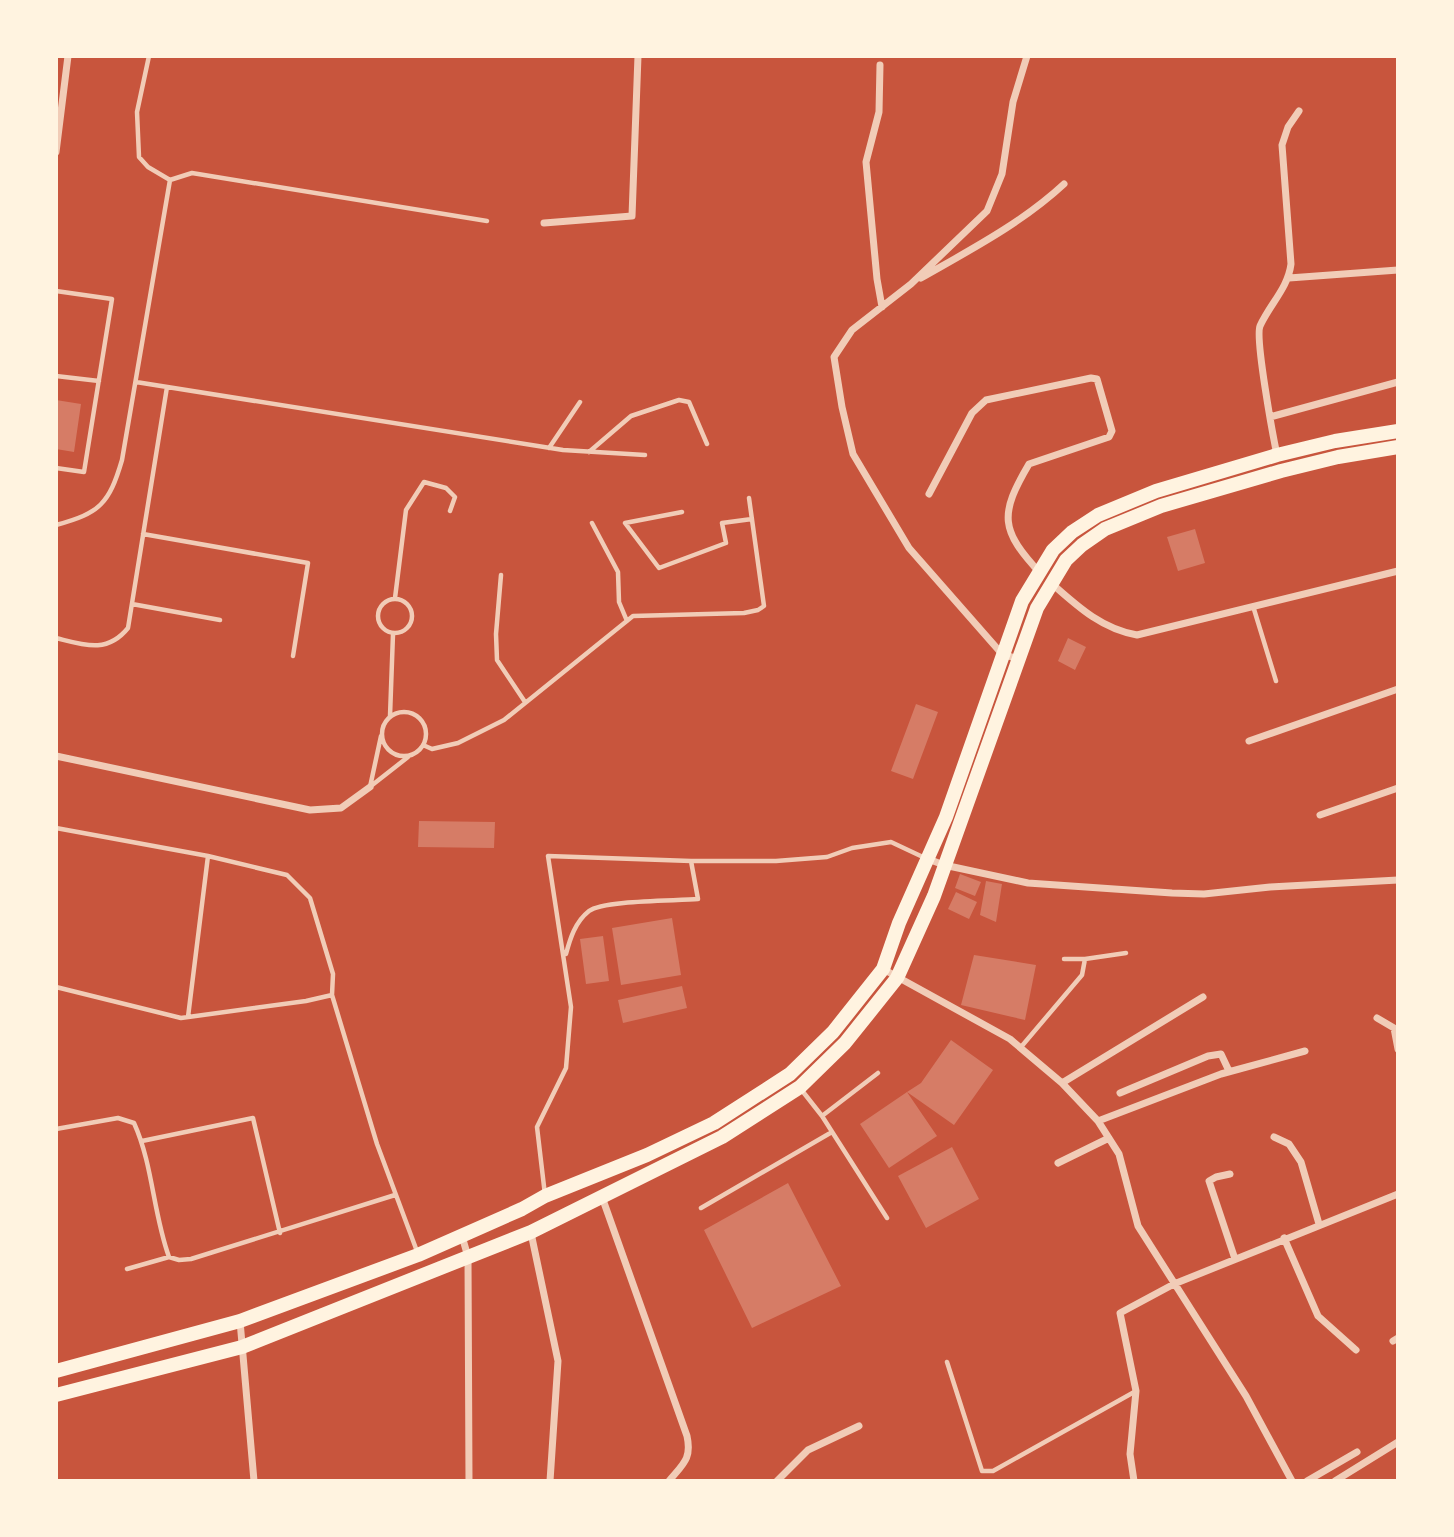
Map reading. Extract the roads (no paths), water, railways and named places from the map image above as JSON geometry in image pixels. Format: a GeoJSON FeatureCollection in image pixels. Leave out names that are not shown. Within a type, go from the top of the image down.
{"type":"FeatureCollection","features":[{"type":"Feature","properties":{"kind":"highway"},"geometry":{"type":"LineString","coordinates":[[56,1371],[240,1321],[418,1255],[545,1196],[647,1155],[714,1123],[790,1074],[833,1032],[883,969],[899,923],[946,817],[1022,601],[1053,550],[1072,532],[1098,515],[1156,491],[1277,455],[1335,441],[1398,431]]}},
{"type":"Feature","properties":{"kind":"highway"},"geometry":{"type":"LineString","coordinates":[[56,1395],[242,1346],[531,1232],[722,1138],[800,1087],[845,1043],[897,978],[934,896],[1037,608],[1066,560],[1105,529],[1161,506],[1281,471],[1338,457],[1398,447]]}},
{"type":"Feature","properties":{"kind":"street"},"geometry":{"type":"LineString","coordinates":[[56,152],[68,56]]}},
{"type":"Feature","properties":{"kind":"street"},"geometry":{"type":"LineString","coordinates":[[544,223],[632,216],[638,56]]}},
{"type":"Feature","properties":{"kind":"street"},"geometry":{"type":"LineString","coordinates":[[1018,659],[1002,654],[909,548],[853,454],[834,357],[852,330],[911,284],[987,211],[1002,174],[1013,102],[1027,56]]}},
{"type":"Feature","properties":{"kind":"street"},"geometry":{"type":"LineString","coordinates":[[880,65],[879,112],[866,162],[882,307]]}},
{"type":"Feature","properties":{"kind":"street"},"geometry":{"type":"LineString","coordinates":[[1277,455],[1259,329],[1289,278],[1291,264],[1282,145],[1288,127],[1299,111]]}},
{"type":"Feature","properties":{"kind":"street"},"geometry":{"type":"LineString","coordinates":[[911,284],[984,242],[1064,184]]}},
{"type":"Feature","properties":{"kind":"street"},"geometry":{"type":"LineString","coordinates":[[1289,278],[1398,270],[1398,276]]}},
{"type":"Feature","properties":{"kind":"street"},"geometry":{"type":"LineString","coordinates":[[929,494],[972,414],[986,400],[1091,377],[1097,379],[1112,431],[1109,437],[1029,464],[1014,489],[1006,517],[1010,534],[1039,572],[1086,614],[1117,632],[1137,635],[1398,571]]}},
{"type":"Feature","properties":{"kind":"street"},"geometry":{"type":"LineString","coordinates":[[1270,416],[1398,382]]}},
{"type":"Feature","properties":{"kind":"street"},"geometry":{"type":"LineString","coordinates":[[1249,741],[1398,689]]}},
{"type":"Feature","properties":{"kind":"street"},"geometry":{"type":"LineString","coordinates":[[56,756],[310,810],[341,808],[370,786]]}},
{"type":"Feature","properties":{"kind":"street"},"geometry":{"type":"LineString","coordinates":[[1320,815],[1398,788]]}},
{"type":"Feature","properties":{"kind":"street"},"geometry":{"type":"LineString","coordinates":[[927,859],[1028,883],[1172,893],[1204,894],[1270,887],[1398,880]]}},
{"type":"Feature","properties":{"kind":"street"},"geometry":{"type":"LineString","coordinates":[[883,969],[1010,1039],[1062,1083],[1098,1121],[1119,1154],[1138,1226],[1245,1396],[1292,1481]]}},
{"type":"Feature","properties":{"kind":"street"},"geometry":{"type":"LineString","coordinates":[[1062,1083],[1203,997]]}},
{"type":"Feature","properties":{"kind":"street"},"geometry":{"type":"LineString","coordinates":[[1377,1018],[1394,1028],[1398,1049]]}},
{"type":"Feature","properties":{"kind":"street"},"geometry":{"type":"LineString","coordinates":[[1098,1121],[1229,1071],[1305,1051]]}},
{"type":"Feature","properties":{"kind":"street"},"geometry":{"type":"LineString","coordinates":[[1120,1093],[1208,1056],[1221,1054],[1229,1071]]}},
{"type":"Feature","properties":{"kind":"street"},"geometry":{"type":"LineString","coordinates":[[1274,1137],[1289,1144],[1301,1162],[1319,1224]]}},
{"type":"Feature","properties":{"kind":"street"},"geometry":{"type":"LineString","coordinates":[[1058,1163],[1110,1138]]}},
{"type":"Feature","properties":{"kind":"street"},"geometry":{"type":"LineString","coordinates":[[1230,1174],[1209,1181],[1234,1259]]}},
{"type":"Feature","properties":{"kind":"street"},"geometry":{"type":"LineString","coordinates":[[1134,1481],[1130,1454],[1136,1391],[1119,1315],[1174,1284],[1398,1194]]}},
{"type":"Feature","properties":{"kind":"street"},"geometry":{"type":"LineString","coordinates":[[602,1196],[687,1436],[690,1451],[688,1457],[669,1481]]}},
{"type":"Feature","properties":{"kind":"street"},"geometry":{"type":"LineString","coordinates":[[531,1232],[558,1361],[550,1481]]}},
{"type":"Feature","properties":{"kind":"street"},"geometry":{"type":"LineString","coordinates":[[463,1236],[468,1257],[469,1481]]}},
{"type":"Feature","properties":{"kind":"street"},"geometry":{"type":"LineString","coordinates":[[1284,1238],[1318,1316],[1356,1350]]}},
{"type":"Feature","properties":{"kind":"street"},"geometry":{"type":"LineString","coordinates":[[240,1321],[254,1481]]}},
{"type":"Feature","properties":{"kind":"street"},"geometry":{"type":"LineString","coordinates":[[777,1481],[808,1450],[859,1426]]}},
{"type":"Feature","properties":{"kind":"street"},"geometry":{"type":"LineString","coordinates":[[1335,1481],[1398,1442]]}},
{"type":"Feature","properties":{"kind":"street"},"geometry":{"type":"LineString","coordinates":[[1307,1481],[1357,1452]]}},
{"type":"Feature","properties":{"kind":"lane"},"geometry":{"type":"LineString","coordinates":[[149,56],[137,113],[139,157],[148,167],[170,180],[192,173],[488,221]]}},
{"type":"Feature","properties":{"kind":"lane"},"geometry":{"type":"LineString","coordinates":[[56,525],[95,511],[103,505],[116,482],[170,180]]}},
{"type":"Feature","properties":{"kind":"lane"},"geometry":{"type":"LineString","coordinates":[[56,291],[112,299],[85,472],[56,468]]}},
{"type":"Feature","properties":{"kind":"lane"},"geometry":{"type":"LineString","coordinates":[[56,376],[99,381]]}},
{"type":"Feature","properties":{"kind":"lane"},"geometry":{"type":"LineString","coordinates":[[136,382],[549,448],[645,456]]}},
{"type":"Feature","properties":{"kind":"lane"},"geometry":{"type":"LineString","coordinates":[[56,638],[95,647],[120,638],[128,628],[167,387]]}},
{"type":"Feature","properties":{"kind":"lane"},"geometry":{"type":"LineString","coordinates":[[589,452],[631,416],[679,400],[689,401],[708,444]]}},
{"type":"Feature","properties":{"kind":"lane"},"geometry":{"type":"LineString","coordinates":[[549,448],[580,402]]}},
{"type":"Feature","properties":{"kind":"lane"},"geometry":{"type":"LineString","coordinates":[[395,598],[406,510],[424,482],[446,488],[455,497],[450,511]]}},
{"type":"Feature","properties":{"kind":"lane"},"geometry":{"type":"LineString","coordinates":[[423,745],[432,749],[458,743],[504,720],[633,616],[744,613],[764,606],[766,603],[749,498]]}},
{"type":"Feature","properties":{"kind":"lane"},"geometry":{"type":"LineString","coordinates":[[682,512],[625,523],[659,568],[726,543],[722,523],[752,519]]}},
{"type":"Feature","properties":{"kind":"lane"},"geometry":{"type":"LineString","coordinates":[[592,523],[618,572],[619,602],[627,621]]}},
{"type":"Feature","properties":{"kind":"lane"},"geometry":{"type":"LineString","coordinates":[[143,534],[308,563],[293,656]]}},
{"type":"Feature","properties":{"kind":"lane"},"geometry":{"type":"LineString","coordinates":[[501,575],[496,634],[498,660],[525,702]]}},
{"type":"Feature","properties":{"kind":"lane"},"geometry":{"type":"LineString","coordinates":[[395,598],[409,604],[413,618],[407,631],[393,634],[381,628],[377,615],[383,603],[395,598]]}},
{"type":"Feature","properties":{"kind":"lane"},"geometry":{"type":"LineString","coordinates":[[132,604],[220,620]]}},
{"type":"Feature","properties":{"kind":"lane"},"geometry":{"type":"LineString","coordinates":[[1253,605],[1276,681]]}},
{"type":"Feature","properties":{"kind":"lane"},"geometry":{"type":"LineString","coordinates":[[370,786],[382,731],[390,716],[393,634]]}},
{"type":"Feature","properties":{"kind":"lane"},"geometry":{"type":"LineString","coordinates":[[370,786],[410,755],[418,752],[423,745],[426,728],[415,715],[398,712],[390,716]]}},
{"type":"Feature","properties":{"kind":"lane"},"geometry":{"type":"LineString","coordinates":[[382,731],[386,747],[393,753],[410,755]]}},
{"type":"Feature","properties":{"kind":"lane"},"geometry":{"type":"LineString","coordinates":[[56,828],[208,856],[287,875],[310,898],[333,974],[332,995],[377,1144],[418,1255]]}},
{"type":"Feature","properties":{"kind":"lane"},"geometry":{"type":"LineString","coordinates":[[545,1196],[537,1127],[566,1068],[571,1007],[548,856],[776,861],[827,857],[852,848],[891,842],[927,859]]}},
{"type":"Feature","properties":{"kind":"lane"},"geometry":{"type":"LineString","coordinates":[[188,1018],[208,856]]}},
{"type":"Feature","properties":{"kind":"lane"},"geometry":{"type":"LineString","coordinates":[[565,958],[570,938],[579,921],[591,909],[614,904],[698,900],[691,861]]}},
{"type":"Feature","properties":{"kind":"lane"},"geometry":{"type":"LineString","coordinates":[[1064,959],[1126,953]]}},
{"type":"Feature","properties":{"kind":"lane"},"geometry":{"type":"LineString","coordinates":[[1020,1048],[1082,975],[1085,959]]}},
{"type":"Feature","properties":{"kind":"lane"},"geometry":{"type":"LineString","coordinates":[[56,987],[181,1018],[332,995]]}},
{"type":"Feature","properties":{"kind":"lane"},"geometry":{"type":"LineString","coordinates":[[822,1116],[878,1073]]}},
{"type":"Feature","properties":{"kind":"lane"},"geometry":{"type":"LineString","coordinates":[[800,1087],[822,1116],[887,1218]]}},
{"type":"Feature","properties":{"kind":"lane"},"geometry":{"type":"LineString","coordinates":[[56,1129],[118,1118],[134,1123],[142,1141],[162,1238],[169,1256]]}},
{"type":"Feature","properties":{"kind":"lane"},"geometry":{"type":"LineString","coordinates":[[142,1141],[253,1118],[280,1233]]}},
{"type":"Feature","properties":{"kind":"lane"},"geometry":{"type":"LineString","coordinates":[[701,1208],[832,1132]]}},
{"type":"Feature","properties":{"kind":"lane"},"geometry":{"type":"LineString","coordinates":[[127,1269],[169,1256],[179,1260],[191,1259],[395,1195]]}},
{"type":"Feature","properties":{"kind":"lane"},"geometry":{"type":"LineString","coordinates":[[947,1362],[982,1471],[993,1471],[1136,1391]]}}]}
